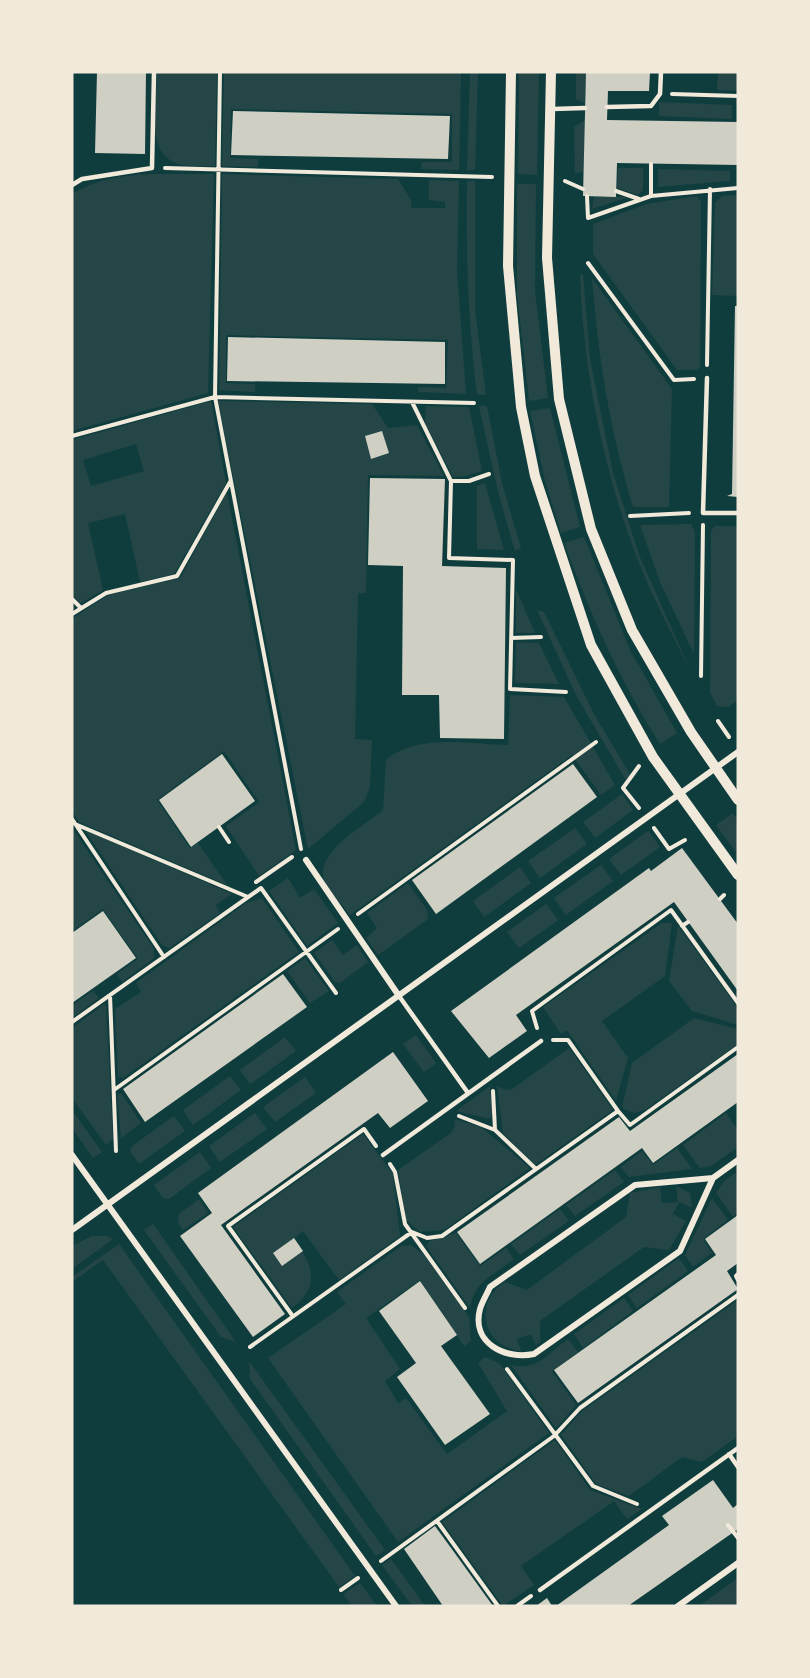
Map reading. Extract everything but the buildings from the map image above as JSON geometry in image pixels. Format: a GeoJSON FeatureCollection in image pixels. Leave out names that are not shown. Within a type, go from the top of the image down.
{"type":"FeatureCollection","features":[{"type":"Feature","properties":{"kind":"street"},"geometry":{"type":"LineString","coordinates":[[511,72],[508,266],[521,407],[535,476],[591,645],[637,730],[679,794],[738,875]]}},
{"type":"Feature","properties":{"kind":"street"},"geometry":{"type":"LineString","coordinates":[[551,72],[547,258],[559,399],[591,529],[632,630],[691,732],[738,800]]}},
{"type":"Feature","properties":{"kind":"street"},"geometry":{"type":"LineString","coordinates":[[72,1230],[738,752]]}},
{"type":"Feature","properties":{"kind":"street"},"geometry":{"type":"LineString","coordinates":[[306,860],[399,996]]}},
{"type":"Feature","properties":{"kind":"street"},"geometry":{"type":"LineString","coordinates":[[72,1155],[396,1606]]}},
{"type":"Feature","properties":{"kind":"street"},"geometry":{"type":"LineString","coordinates":[[713,1178],[635,1185],[490,1287],[480,1311],[482,1329],[488,1341],[499,1353],[518,1357],[534,1354],[680,1251],[713,1178],[738,1160]]}},
{"type":"Feature","properties":{"kind":"street"},"geometry":{"type":"LineString","coordinates":[[678,1606],[738,1563]]}},
{"type":"Feature","properties":{"kind":"lane"},"geometry":{"type":"LineString","coordinates":[[72,185],[82,179],[152,168],[154,72]]}},
{"type":"Feature","properties":{"kind":"lane"},"geometry":{"type":"LineString","coordinates":[[607,107],[651,106],[660,94],[661,72]]}},
{"type":"Feature","properties":{"kind":"lane"},"geometry":{"type":"LineString","coordinates":[[550,109],[585,108]]}},
{"type":"Feature","properties":{"kind":"lane"},"geometry":{"type":"LineString","coordinates":[[707,378],[703,513],[738,513]]}},
{"type":"Feature","properties":{"kind":"lane"},"geometry":{"type":"LineString","coordinates":[[399,996],[468,1093]]}},
{"type":"Feature","properties":{"kind":"lane"},"geometry":{"type":"LineString","coordinates":[[383,1155],[541,1041]]}},
{"type":"Feature","properties":{"kind":"lane"},"geometry":{"type":"LineString","coordinates":[[540,1590],[738,1448]]}},
{"type":"Feature","properties":{"kind":"lane"},"geometry":{"type":"LineString","coordinates":[[729,1454],[738,1467]]}},
{"type":"Feature","properties":{"kind":"path"},"geometry":{"type":"LineString","coordinates":[[220,72],[215,397],[302,851],[256,882]]}},
{"type":"Feature","properties":{"kind":"path"},"geometry":{"type":"LineString","coordinates":[[660,94],[738,96]]}},
{"type":"Feature","properties":{"kind":"path"},"geometry":{"type":"LineString","coordinates":[[651,164],[651,196]]}},
{"type":"Feature","properties":{"kind":"path"},"geometry":{"type":"LineString","coordinates":[[152,168],[492,177]]}},
{"type":"Feature","properties":{"kind":"path"},"geometry":{"type":"LineString","coordinates":[[564,181],[584,189]]}},
{"type":"Feature","properties":{"kind":"path"},"geometry":{"type":"LineString","coordinates":[[587,196],[588,218],[651,196],[738,188]]}},
{"type":"Feature","properties":{"kind":"path"},"geometry":{"type":"LineString","coordinates":[[588,262],[674,380],[707,378],[710,189]]}},
{"type":"Feature","properties":{"kind":"path"},"geometry":{"type":"LineString","coordinates":[[616,191],[640,199]]}},
{"type":"Feature","properties":{"kind":"path"},"geometry":{"type":"LineString","coordinates":[[72,436],[215,397],[474,403]]}},
{"type":"Feature","properties":{"kind":"path"},"geometry":{"type":"LineString","coordinates":[[412,402],[451,481],[449,558],[513,560],[510,689],[566,692]]}},
{"type":"Feature","properties":{"kind":"path"},"geometry":{"type":"LineString","coordinates":[[451,481],[469,481],[489,474]]}},
{"type":"Feature","properties":{"kind":"path"},"geometry":{"type":"LineString","coordinates":[[72,614],[106,593],[177,576],[230,482]]}},
{"type":"Feature","properties":{"kind":"path"},"geometry":{"type":"LineString","coordinates":[[630,516],[703,513],[701,676]]}},
{"type":"Feature","properties":{"kind":"path"},"geometry":{"type":"LineString","coordinates":[[72,599],[81,608]]}},
{"type":"Feature","properties":{"kind":"path"},"geometry":{"type":"LineString","coordinates":[[511,638],[541,637]]}},
{"type":"Feature","properties":{"kind":"path"},"geometry":{"type":"LineString","coordinates":[[718,721],[729,737]]}},
{"type":"Feature","properties":{"kind":"path"},"geometry":{"type":"LineString","coordinates":[[639,809],[623,788],[642,764]]}},
{"type":"Feature","properties":{"kind":"path"},"geometry":{"type":"LineString","coordinates":[[72,819],[164,957]]}},
{"type":"Feature","properties":{"kind":"path"},"geometry":{"type":"LineString","coordinates":[[75,824],[248,897]]}},
{"type":"Feature","properties":{"kind":"path"},"geometry":{"type":"LineString","coordinates":[[219,827],[229,843]]}},
{"type":"Feature","properties":{"kind":"path"},"geometry":{"type":"LineString","coordinates":[[654,828],[669,849],[685,840]]}},
{"type":"Feature","properties":{"kind":"path"},"geometry":{"type":"LineString","coordinates":[[72,1022],[261,888],[336,993]]}},
{"type":"Feature","properties":{"kind":"path"},"geometry":{"type":"LineString","coordinates":[[738,1004],[671,910],[532,1011],[541,1041],[568,1040],[630,1125],[738,1047]]}},
{"type":"Feature","properties":{"kind":"path"},"geometry":{"type":"LineString","coordinates":[[682,926],[688,921]]}},
{"type":"Feature","properties":{"kind":"path"},"geometry":{"type":"LineString","coordinates":[[110,995],[116,1151]]}},
{"type":"Feature","properties":{"kind":"path"},"geometry":{"type":"LineString","coordinates":[[492,1076],[495,1130]]}},
{"type":"Feature","properties":{"kind":"path"},"geometry":{"type":"LineString","coordinates":[[444,1111],[495,1130],[536,1170]]}},
{"type":"Feature","properties":{"kind":"path"},"geometry":{"type":"LineString","coordinates":[[250,1347],[412,1232],[427,1238],[442,1236],[618,1111]]}},
{"type":"Feature","properties":{"kind":"path"},"geometry":{"type":"LineString","coordinates":[[292,1316],[228,1226],[364,1129],[383,1155]]}},
{"type":"Feature","properties":{"kind":"path"},"geometry":{"type":"LineString","coordinates":[[738,1274],[736,1276],[738,1280]]}},
{"type":"Feature","properties":{"kind":"path"},"geometry":{"type":"LineString","coordinates":[[381,1561],[554,1436],[580,1408],[738,1295]]}},
{"type":"Feature","properties":{"kind":"path"},"geometry":{"type":"LineString","coordinates":[[437,1521],[498,1606]]}},
{"type":"Feature","properties":{"kind":"path"},"geometry":{"type":"LineString","coordinates":[[728,1525],[738,1538]]}},
{"type":"Feature","properties":{"kind":"path"},"geometry":{"type":"LineString","coordinates":[[341,1590],[358,1578]]}},
{"type":"Feature","properties":{"kind":"shaded area"},"geometry":{"type":"Polygon","coordinates":[[[157,72],[217,72],[215,166],[178,164],[167,158],[160,149],[154,124],[157,72]]]}},
{"type":"Feature","properties":{"kind":"shaded area"},"geometry":{"type":"Polygon","coordinates":[[[224,72],[461,72],[459,170],[421,169],[422,162],[452,162],[452,114],[231,109],[230,158],[258,159],[258,167],[222,166],[224,72]]]}},
{"type":"Feature","properties":{"kind":"shaded area"},"geometry":{"type":"Polygon","coordinates":[[[470,72],[478,72],[475,170],[467,170],[470,72]]]}},
{"type":"Feature","properties":{"kind":"shaded area"},"geometry":{"type":"Polygon","coordinates":[[[519,72],[539,72],[537,175],[518,174],[519,72]]]}},
{"type":"Feature","properties":{"kind":"shaded area"},"geometry":{"type":"Polygon","coordinates":[[[576,72],[586,72],[585,103],[576,99],[576,72]]]}},
{"type":"Feature","properties":{"kind":"shaded area"},"geometry":{"type":"Polygon","coordinates":[[[718,72],[738,72],[738,91],[717,90],[718,72]]]}},
{"type":"Feature","properties":{"kind":"shaded area"},"geometry":{"type":"Polygon","coordinates":[[[659,102],[732,105],[732,119],[659,116],[659,102]]]}},
{"type":"Feature","properties":{"kind":"shaded area"},"geometry":{"type":"Polygon","coordinates":[[[585,120],[584,172],[575,173],[574,127],[585,120]]]}},
{"type":"Feature","properties":{"kind":"shaded area"},"geometry":{"type":"Polygon","coordinates":[[[618,168],[643,168],[643,190],[638,195],[617,188],[618,168]]]}},
{"type":"Feature","properties":{"kind":"shaded area"},"geometry":{"type":"Polygon","coordinates":[[[658,169],[730,171],[730,181],[658,187],[658,169]]]}},
{"type":"Feature","properties":{"kind":"shaded area"},"geometry":{"type":"Polygon","coordinates":[[[159,174],[214,174],[208,393],[72,431],[72,194],[106,180],[123,177],[159,174]]]}},
{"type":"Feature","properties":{"kind":"shaded area"},"geometry":{"type":"Polygon","coordinates":[[[222,174],[398,179],[411,200],[411,208],[445,208],[445,202],[429,200],[429,180],[459,181],[457,270],[466,394],[418,392],[418,387],[446,388],[448,340],[226,335],[226,383],[255,384],[255,392],[219,390],[222,174]]]}},
{"type":"Feature","properties":{"kind":"shaded area"},"geometry":{"type":"Polygon","coordinates":[[[467,181],[475,181],[475,310],[486,395],[477,394],[472,341],[467,261],[467,181]]]}},
{"type":"Feature","properties":{"kind":"shaded area"},"geometry":{"type":"Polygon","coordinates":[[[517,184],[536,184],[535,291],[548,398],[529,401],[517,294],[517,184]]]}},
{"type":"Feature","properties":{"kind":"shaded area"},"geometry":{"type":"Polygon","coordinates":[[[738,195],[738,296],[712,295],[715,203],[722,196],[738,195]]]}},
{"type":"Feature","properties":{"kind":"shaded area"},"geometry":{"type":"Polygon","coordinates":[[[697,196],[701,202],[700,367],[696,370],[677,370],[593,254],[593,224],[646,204],[697,196]]]}},
{"type":"Feature","properties":{"kind":"shaded area"},"geometry":{"type":"Polygon","coordinates":[[[594,197],[629,197],[592,209],[594,197]]]}},
{"type":"Feature","properties":{"kind":"shaded area"},"geometry":{"type":"Polygon","coordinates":[[[583,274],[590,359],[613,473],[639,555],[691,672],[641,567],[608,468],[589,372],[580,275],[583,274]]]}},
{"type":"Feature","properties":{"kind":"shaded area"},"geometry":{"type":"Polygon","coordinates":[[[592,278],[672,389],[669,507],[633,507],[606,394],[592,278]]]}},
{"type":"Feature","properties":{"kind":"shaded area"},"geometry":{"type":"Polygon","coordinates":[[[211,401],[226,483],[174,574],[140,582],[125,514],[88,523],[103,590],[81,603],[72,595],[72,440],[211,401]],[[136,444],[83,460],[91,486],[144,471],[136,444]]]}},
{"type":"Feature","properties":{"kind":"shaded area"},"geometry":{"type":"Polygon","coordinates":[[[218,401],[372,404],[388,428],[417,425],[444,476],[368,475],[366,593],[358,593],[355,739],[372,740],[370,787],[364,802],[308,849],[218,401]],[[382,431],[365,436],[371,459],[389,453],[382,431]]]}},
{"type":"Feature","properties":{"kind":"shaded area"},"geometry":{"type":"Polygon","coordinates":[[[426,406],[469,407],[482,471],[453,477],[425,423],[426,406]]]}},
{"type":"Feature","properties":{"kind":"shaded area"},"geometry":{"type":"Polygon","coordinates":[[[479,406],[487,406],[502,483],[521,548],[515,551],[498,492],[479,406]]]}},
{"type":"Feature","properties":{"kind":"shaded area"},"geometry":{"type":"Polygon","coordinates":[[[550,408],[580,527],[561,533],[545,481],[530,411],[550,408]]]}},
{"type":"Feature","properties":{"kind":"shaded area"},"geometry":{"type":"Polygon","coordinates":[[[485,483],[504,550],[477,549],[477,486],[485,483]]]}},
{"type":"Feature","properties":{"kind":"shaded area"},"geometry":{"type":"Polygon","coordinates":[[[227,492],[296,850],[259,876],[226,826],[259,802],[224,751],[157,800],[190,848],[198,843],[227,885],[79,822],[72,811],[72,619],[108,595],[180,578],[227,492]]]}},
{"type":"Feature","properties":{"kind":"shaded area"},"geometry":{"type":"Polygon","coordinates":[[[691,524],[695,532],[694,654],[660,582],[640,525],[691,524]]]}},
{"type":"Feature","properties":{"kind":"shaded area"},"geometry":{"type":"Polygon","coordinates":[[[716,526],[738,526],[738,700],[728,707],[717,706],[710,692],[711,530],[716,526]]]}},
{"type":"Feature","properties":{"kind":"shaded area"},"geometry":{"type":"Polygon","coordinates":[[[584,537],[631,652],[677,733],[660,744],[607,646],[584,596],[564,543],[584,537]]]}},
{"type":"Feature","properties":{"kind":"shaded area"},"geometry":{"type":"Polygon","coordinates":[[[516,589],[535,633],[516,633],[516,589]]]}},
{"type":"Feature","properties":{"kind":"shaded area"},"geometry":{"type":"Polygon","coordinates":[[[537,610],[544,612],[594,714],[631,776],[625,779],[576,695],[537,610]]]}},
{"type":"Feature","properties":{"kind":"shaded area"},"geometry":{"type":"Polygon","coordinates":[[[516,642],[539,643],[559,684],[515,683],[516,642]]]}},
{"type":"Feature","properties":{"kind":"shaded area"},"geometry":{"type":"Polygon","coordinates":[[[510,695],[564,697],[615,785],[601,795],[572,755],[350,915],[327,885],[323,871],[326,861],[342,841],[383,810],[386,760],[413,746],[428,743],[461,742],[508,745],[510,695]]]}},
{"type":"Feature","properties":{"kind":"shaded area"},"geometry":{"type":"Polygon","coordinates":[[[622,794],[633,810],[595,838],[583,822],[622,794]]]}},
{"type":"Feature","properties":{"kind":"shaded area"},"geometry":{"type":"Polygon","coordinates":[[[733,813],[738,820],[738,855],[716,825],[733,813]]]}},
{"type":"Feature","properties":{"kind":"shaded area"},"geometry":{"type":"Polygon","coordinates":[[[72,828],[154,949],[154,958],[122,982],[117,974],[138,959],[103,909],[72,931],[72,828]]]}},
{"type":"Feature","properties":{"kind":"shaded area"},"geometry":{"type":"Polygon","coordinates":[[[575,828],[587,844],[540,878],[528,861],[575,828]]]}},
{"type":"Feature","properties":{"kind":"shaded area"},"geometry":{"type":"Polygon","coordinates":[[[85,830],[232,894],[216,905],[220,913],[169,948],[162,945],[85,830]]]}},
{"type":"Feature","properties":{"kind":"shaded area"},"geometry":{"type":"Polygon","coordinates":[[[648,831],[660,847],[621,875],[609,859],[648,831]]]}},
{"type":"Feature","properties":{"kind":"shaded area"},"geometry":{"type":"Polygon","coordinates":[[[601,865],[613,881],[566,915],[554,898],[601,865]]]}},
{"type":"Feature","properties":{"kind":"shaded area"},"geometry":{"type":"Polygon","coordinates":[[[520,867],[531,883],[484,917],[473,901],[520,867]]]}},
{"type":"Feature","properties":{"kind":"shaded area"},"geometry":{"type":"Polygon","coordinates":[[[288,878],[300,898],[314,889],[338,923],[307,946],[269,891],[288,878]]]}},
{"type":"Feature","properties":{"kind":"shaded area"},"geometry":{"type":"Polygon","coordinates":[[[408,883],[427,910],[428,919],[378,955],[366,938],[377,928],[367,913],[408,883]]]}},
{"type":"Feature","properties":{"kind":"shaded area"},"geometry":{"type":"Polygon","coordinates":[[[262,898],[299,952],[123,1078],[118,1077],[115,1009],[141,992],[136,983],[246,903],[262,898]]]}},
{"type":"Feature","properties":{"kind":"shaded area"},"geometry":{"type":"Polygon","coordinates":[[[546,904],[558,920],[519,948],[507,932],[546,904]]]}},
{"type":"Feature","properties":{"kind":"shaded area"},"geometry":{"type":"Polygon","coordinates":[[[662,923],[672,923],[665,976],[602,1021],[628,1058],[616,1101],[567,1030],[561,1034],[543,1007],[662,923]]]}},
{"type":"Feature","properties":{"kind":"shaded area"},"geometry":{"type":"Polygon","coordinates":[[[678,926],[738,1008],[738,1025],[692,1011],[669,981],[678,926]]]}},
{"type":"Feature","properties":{"kind":"shaded area"},"geometry":{"type":"Polygon","coordinates":[[[332,940],[343,955],[357,945],[368,962],[340,983],[335,982],[314,953],[332,940]]]}},
{"type":"Feature","properties":{"kind":"shaded area"},"geometry":{"type":"Polygon","coordinates":[[[305,958],[329,991],[310,1003],[287,971],[305,958]]]}},
{"type":"Feature","properties":{"kind":"shaded area"},"geometry":{"type":"Polygon","coordinates":[[[93,991],[99,998],[72,1018],[72,1005],[93,991]]]}},
{"type":"Feature","properties":{"kind":"shaded area"},"geometry":{"type":"Polygon","coordinates":[[[104,1004],[106,1006],[113,1139],[106,1145],[72,1098],[72,1028],[104,1004]]]}},
{"type":"Feature","properties":{"kind":"shaded area"},"geometry":{"type":"Polygon","coordinates":[[[694,1018],[738,1029],[738,1044],[645,1110],[634,1113],[622,1108],[632,1063],[694,1018]]]}},
{"type":"Feature","properties":{"kind":"shaded area"},"geometry":{"type":"Polygon","coordinates":[[[416,1035],[436,1063],[424,1072],[403,1044],[416,1035]]]}},
{"type":"Feature","properties":{"kind":"shaded area"},"geometry":{"type":"Polygon","coordinates":[[[285,1037],[296,1051],[250,1084],[240,1070],[285,1037]]]}},
{"type":"Feature","properties":{"kind":"shaded area"},"geometry":{"type":"Polygon","coordinates":[[[569,1048],[613,1110],[535,1165],[503,1133],[497,1086],[505,1090],[512,1089],[569,1048]]]}},
{"type":"Feature","properties":{"kind":"shaded area"},"geometry":{"type":"Polygon","coordinates":[[[230,1076],[241,1090],[193,1125],[183,1110],[230,1076]]]}},
{"type":"Feature","properties":{"kind":"shaded area"},"geometry":{"type":"Polygon","coordinates":[[[305,1077],[316,1093],[275,1122],[263,1107],[305,1077]]]}},
{"type":"Feature","properties":{"kind":"shaded area"},"geometry":{"type":"Polygon","coordinates":[[[490,1086],[493,1111],[490,1119],[456,1111],[490,1086]]]}},
{"type":"Feature","properties":{"kind":"shaded area"},"geometry":{"type":"Polygon","coordinates":[[[121,1093],[141,1123],[121,1138],[117,1094],[121,1093]]]}},
{"type":"Feature","properties":{"kind":"shaded area"},"geometry":{"type":"Polygon","coordinates":[[[72,1110],[102,1152],[93,1158],[72,1128],[72,1110]]]}},
{"type":"Feature","properties":{"kind":"shaded area"},"geometry":{"type":"Polygon","coordinates":[[[255,1113],[267,1129],[220,1162],[209,1146],[255,1113]]]}},
{"type":"Feature","properties":{"kind":"shaded area"},"geometry":{"type":"Polygon","coordinates":[[[726,1113],[738,1130],[738,1147],[711,1166],[700,1168],[683,1145],[726,1113]]]}},
{"type":"Feature","properties":{"kind":"shaded area"},"geometry":{"type":"Polygon","coordinates":[[[174,1116],[185,1131],[139,1164],[130,1151],[132,1146],[174,1116]]]}},
{"type":"Feature","properties":{"kind":"shaded area"},"geometry":{"type":"Polygon","coordinates":[[[454,1119],[481,1127],[530,1168],[444,1230],[420,1232],[406,1220],[398,1170],[452,1132],[455,1126],[454,1119]]]}},
{"type":"Feature","properties":{"kind":"shaded area"},"geometry":{"type":"Polygon","coordinates":[[[363,1134],[393,1174],[400,1236],[339,1280],[303,1231],[294,1238],[306,1257],[311,1283],[308,1291],[292,1308],[233,1227],[363,1134]]]}},
{"type":"Feature","properties":{"kind":"shaded area"},"geometry":{"type":"Polygon","coordinates":[[[677,1148],[692,1169],[629,1177],[621,1167],[642,1151],[653,1165],[677,1148]]]}},
{"type":"Feature","properties":{"kind":"shaded area"},"geometry":{"type":"Polygon","coordinates":[[[200,1152],[211,1168],[169,1199],[163,1198],[154,1185],[200,1152]]]}},
{"type":"Feature","properties":{"kind":"shaded area"},"geometry":{"type":"Polygon","coordinates":[[[615,1170],[624,1182],[575,1216],[566,1205],[615,1170]]]}},
{"type":"Feature","properties":{"kind":"shaded area"},"geometry":{"type":"Polygon","coordinates":[[[738,1171],[738,1213],[733,1217],[716,1193],[725,1180],[738,1171]]]}},
{"type":"Feature","properties":{"kind":"shaded area"},"geometry":{"type":"Polygon","coordinates":[[[676,1186],[690,1193],[692,1208],[679,1202],[673,1214],[686,1221],[669,1250],[644,1247],[540,1321],[540,1342],[536,1345],[531,1334],[517,1339],[521,1351],[508,1348],[491,1333],[486,1323],[488,1301],[505,1282],[527,1290],[626,1217],[630,1193],[660,1187],[662,1203],[678,1202],[676,1186]]]}},
{"type":"Feature","properties":{"kind":"shaded area"},"geometry":{"type":"Polygon","coordinates":[[[712,1198],[728,1220],[703,1239],[712,1253],[693,1267],[685,1255],[712,1198]]]}},
{"type":"Feature","properties":{"kind":"shaded area"},"geometry":{"type":"Polygon","coordinates":[[[199,1199],[208,1213],[183,1230],[178,1222],[179,1214],[199,1199]]]}},
{"type":"Feature","properties":{"kind":"shaded area"},"geometry":{"type":"Polygon","coordinates":[[[560,1209],[569,1221],[520,1255],[511,1244],[560,1209]]]}},
{"type":"Feature","properties":{"kind":"shaded area"},"geometry":{"type":"Polygon","coordinates":[[[153,1224],[236,1342],[221,1337],[144,1230],[153,1224]]]}},
{"type":"Feature","properties":{"kind":"shaded area"},"geometry":{"type":"Polygon","coordinates":[[[456,1233],[480,1266],[506,1248],[514,1259],[481,1284],[470,1308],[426,1246],[430,1241],[456,1233]]]}},
{"type":"Feature","properties":{"kind":"shaded area"},"geometry":{"type":"Polygon","coordinates":[[[92,1236],[107,1236],[113,1239],[72,1269],[72,1246],[92,1236]]]}},
{"type":"Feature","properties":{"kind":"shaded area"},"geometry":{"type":"Polygon","coordinates":[[[119,1244],[355,1576],[339,1587],[103,1260],[72,1282],[72,1277],[119,1244]]]}},
{"type":"Feature","properties":{"kind":"shaded area"},"geometry":{"type":"Polygon","coordinates":[[[411,1245],[424,1255],[469,1317],[471,1341],[464,1346],[420,1280],[366,1318],[400,1369],[385,1381],[398,1403],[406,1398],[447,1454],[507,1411],[478,1363],[485,1357],[500,1364],[549,1433],[398,1542],[268,1358],[346,1304],[337,1292],[401,1246],[411,1245]]]}},
{"type":"Feature","properties":{"kind":"shaded area"},"geometry":{"type":"Polygon","coordinates":[[[679,1258],[688,1271],[637,1308],[628,1295],[679,1258]]]}},
{"type":"Feature","properties":{"kind":"shaded area"},"geometry":{"type":"Polygon","coordinates":[[[624,1298],[633,1311],[583,1348],[574,1334],[624,1298]]]}},
{"type":"Feature","properties":{"kind":"shaded area"},"geometry":{"type":"Polygon","coordinates":[[[738,1300],[738,1436],[702,1462],[682,1457],[629,1496],[596,1484],[561,1435],[582,1411],[738,1300]]]}},
{"type":"Feature","properties":{"kind":"shaded area"},"geometry":{"type":"Polygon","coordinates":[[[568,1339],[578,1352],[552,1371],[576,1405],[556,1428],[511,1365],[536,1363],[568,1339]]]}},
{"type":"Feature","properties":{"kind":"shaded area"},"geometry":{"type":"Polygon","coordinates":[[[249,1361],[385,1550],[376,1556],[250,1379],[249,1361]]]}},
{"type":"Feature","properties":{"kind":"shaded area"},"geometry":{"type":"Polygon","coordinates":[[[555,1440],[590,1490],[642,1509],[627,1519],[614,1501],[521,1566],[534,1585],[503,1606],[442,1522],[555,1440]]]}},
{"type":"Feature","properties":{"kind":"shaded area"},"geometry":{"type":"Polygon","coordinates":[[[391,1559],[425,1606],[412,1606],[382,1565],[391,1559]]]}},
{"type":"Feature","properties":{"kind":"shaded area"},"geometry":{"type":"Polygon","coordinates":[[[738,1578],[738,1606],[699,1606],[738,1578]]]}},
{"type":"Feature","properties":{"kind":"shaded area"},"geometry":{"type":"Polygon","coordinates":[[[360,1583],[377,1606],[352,1606],[343,1594],[360,1583]]]}}]}
